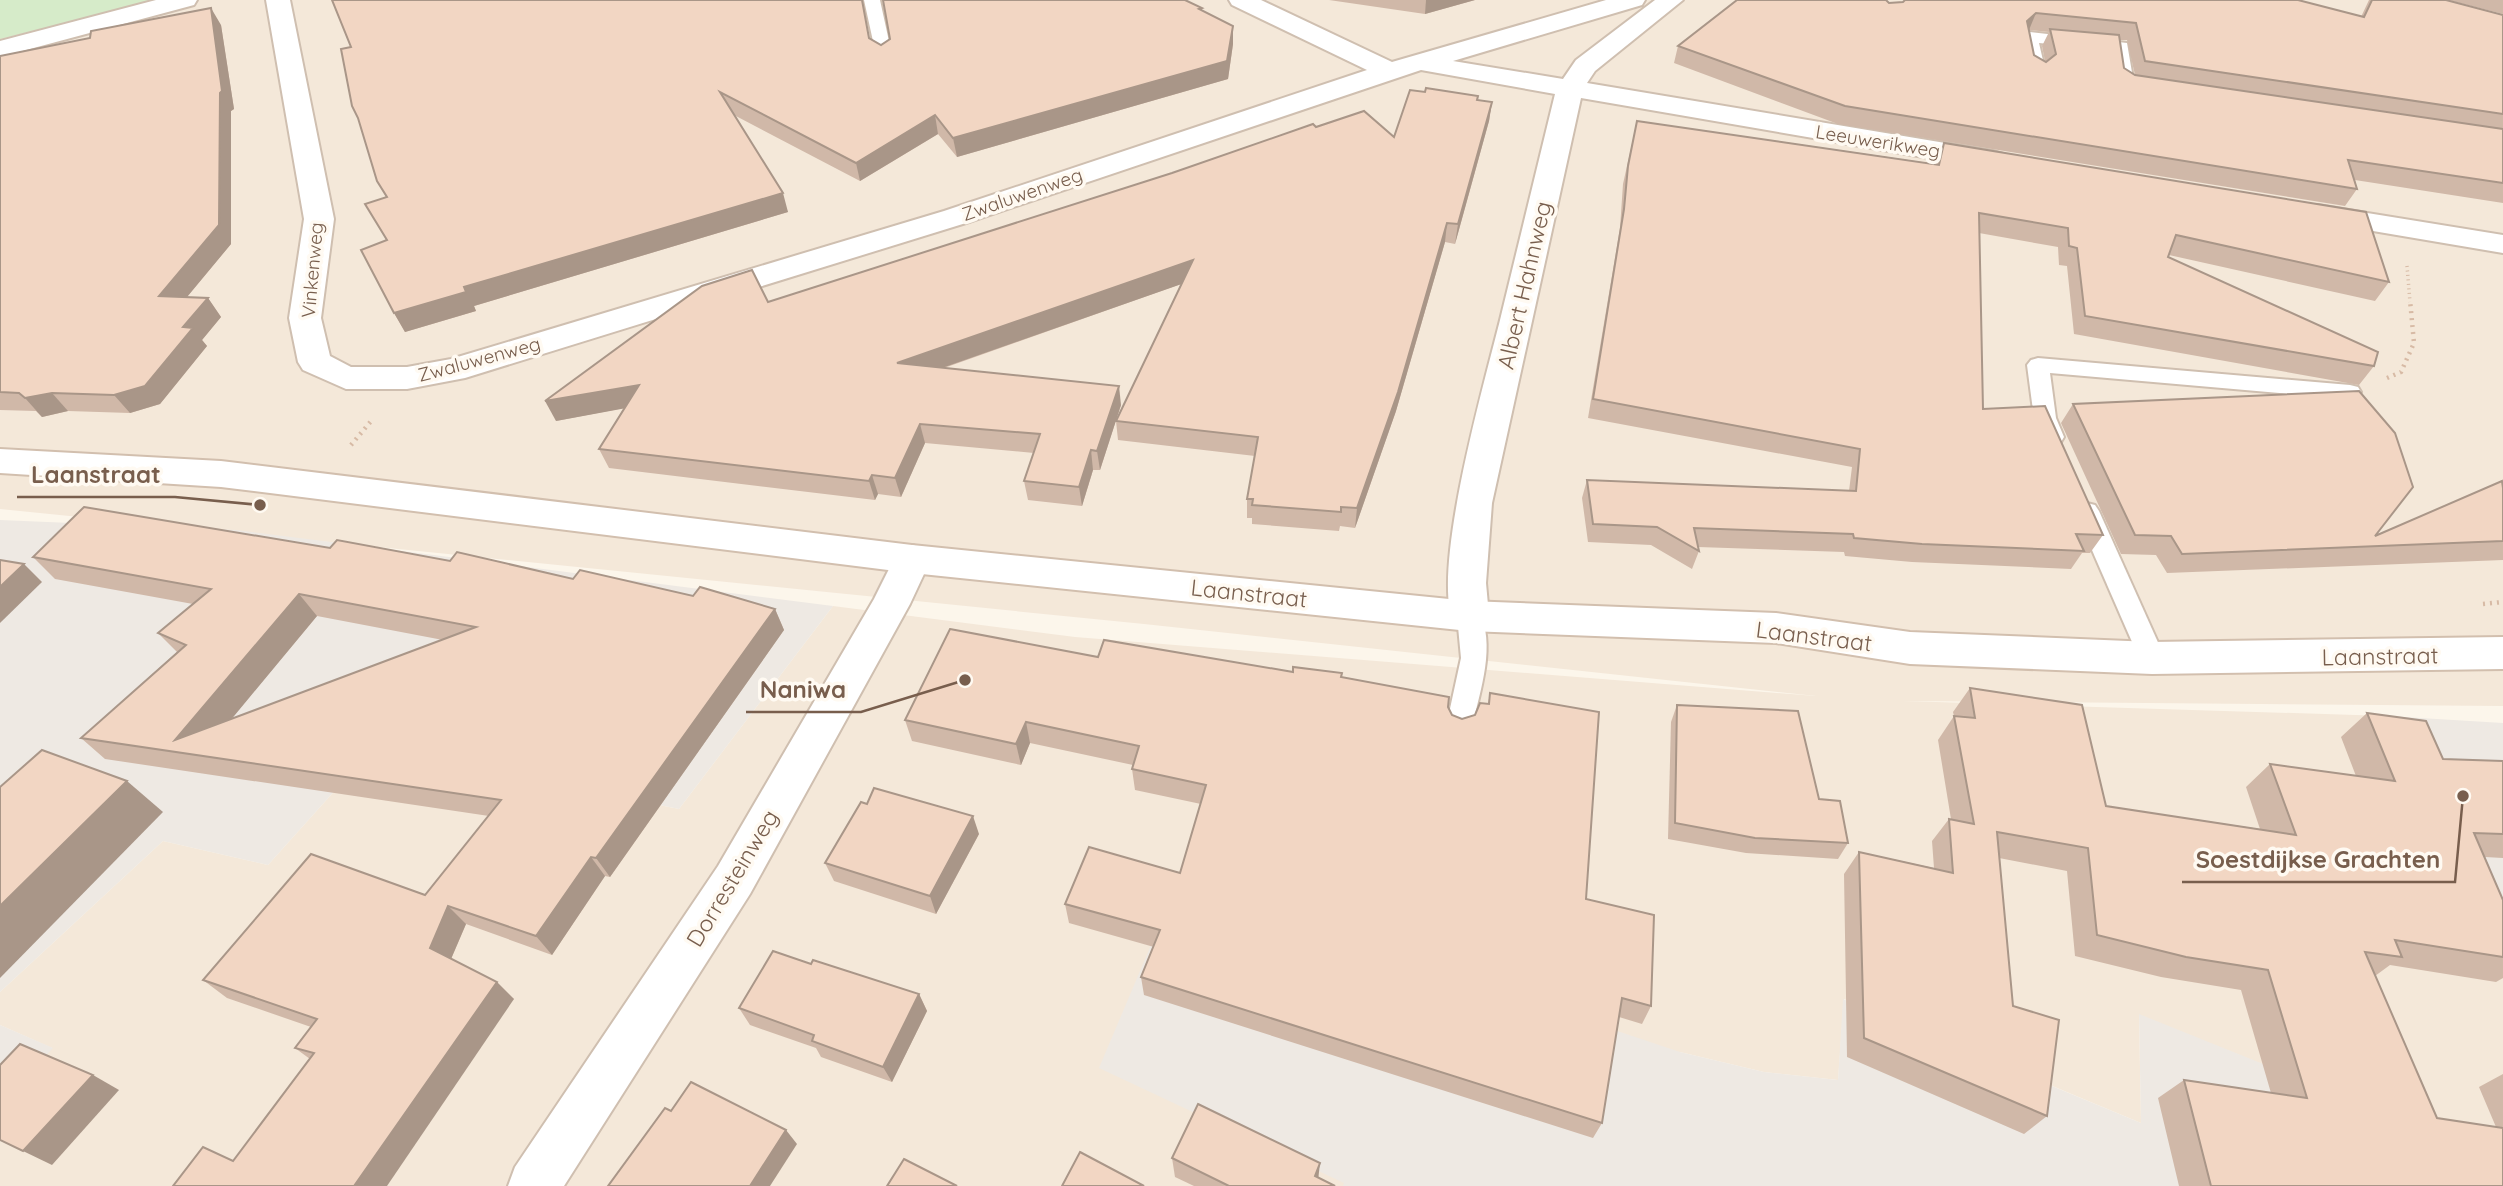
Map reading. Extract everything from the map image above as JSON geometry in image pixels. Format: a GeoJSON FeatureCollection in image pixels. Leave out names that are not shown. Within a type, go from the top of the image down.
{"type":"FeatureCollection","features":[{"type":"Feature","properties":{"kind":"street"},"geometry":{"type":"LineString","coordinates":[[0,49],[185,0]]}},
{"type":"Feature","properties":{"kind":"street","name":"Vinkenweg"},"geometry":{"type":"LineString","coordinates":[[278,0],[318,219],[305,318],[315,362],[346,378],[407,378]]}},
{"type":"Feature","properties":{"kind":"street"},"geometry":{"type":"LineString","coordinates":[[1241,0],[1390,71]]}},
{"type":"Feature","properties":{"kind":"street","name":"Zwaluwenweg"},"geometry":{"type":"LineString","coordinates":[[407,378],[453,370],[955,217],[1390,71],[1633,0]]}},
{"type":"Feature","properties":{"kind":"street","name":"Albert Hahnweg"},"geometry":{"type":"LineString","coordinates":[[1469,616],[1467,583],[1474,503],[1569,90],[1585,66],[1671,0]]}},
{"type":"Feature","properties":{"kind":"street","name":"Leeuwerikweg"},"geometry":{"type":"LineString","coordinates":[[1419,62],[1569,90],[2021,165]]}},
{"type":"Feature","properties":{"kind":"street"},"geometry":{"type":"LineString","coordinates":[[2295,210],[2503,244]]}},
{"type":"Feature","properties":{"kind":"street","name":"Laanstraat"},"geometry":{"type":"LineString","coordinates":[[0,461],[221,474],[912,559],[1469,616],[1776,628],[1910,648],[2152,658],[2503,653]]}},
{"type":"Feature","properties":{"kind":"street","name":"Dorresteinweg"},"geometry":{"type":"LineString","coordinates":[[534,1186],[734,880],[891,604],[912,559]]}},
{"type":"Feature","properties":{"kind":"lane"},"geometry":{"type":"LineString","coordinates":[[872,0],[884,55]]}},
{"type":"Feature","properties":{"kind":"lane"},"geometry":{"type":"LineString","coordinates":[[2038,72],[2030,37],[2121,46],[2126,85],[2139,87]]}},
{"type":"Feature","properties":{"kind":"lane"},"geometry":{"type":"LineString","coordinates":[[2061,454],[2045,418],[2038,366],[2350,391]]}},
{"type":"Feature","properties":{"kind":"lane"},"geometry":{"type":"LineString","coordinates":[[2078,491],[2152,658]]}},
{"type":"Feature","properties":{"kind":"lane"},"geometry":{"type":"LineString","coordinates":[[1460,727],[1474,658],[1469,616]]}},
{"type":"Feature","properties":{"kind":"path"},"geometry":{"type":"LineString","coordinates":[[2350,391],[2401,372],[2414,343],[2404,228]]}},
{"type":"Feature","properties":{"kind":"shaded area"},"geometry":{"type":"Polygon","coordinates":[[[0,0],[2503,0],[2503,706],[1903,701],[2387,716],[2503,975],[2503,1146],[2449,1139],[2139,1015],[2141,1123],[1844,999],[1838,1080],[1764,1072],[1680,1052],[1343,1186],[0,1186],[0,1105],[52,1048],[0,1025],[0,992],[163,841],[268,865],[374,747],[679,809],[833,606],[1075,637],[1816,696],[1144,624],[0,509],[0,0]]]}},
{"type":"Feature","properties":{"kind":"shaded area"},"geometry":{"type":"Polygon","coordinates":[[[0,520],[237,530],[833,606],[679,809],[374,747],[268,865],[163,841],[0,992],[0,520]]]}},
{"type":"Feature","properties":{"kind":"shaded area"},"geometry":{"type":"Polygon","coordinates":[[[2387,716],[2503,723],[2503,975],[2387,716]]]}},
{"type":"Feature","properties":{"kind":"shaded area"},"geometry":{"type":"Polygon","coordinates":[[[1173,893],[1495,990],[1680,1052],[1764,1072],[1838,1080],[1843,999],[2141,1123],[2139,1014],[2449,1139],[2503,1186],[1343,1186],[1344,1183],[1099,1068],[1173,893]]]}},
{"type":"Feature","properties":{"kind":"shaded area"},"geometry":{"type":"Polygon","coordinates":[[[0,1025],[53,1048],[0,1105],[0,1025]]]}},
{"type":"Feature","properties":{"kind":"green space"},"geometry":{"type":"Polygon","coordinates":[[[0,0],[156,0],[0,39],[0,0]]]}},
{"type":"Feature","properties":{"kind":"building"},"geometry":{"type":"Polygon","coordinates":[[[332,0],[862,0],[869,38],[881,45],[890,39],[883,0],[1185,0],[1233,26],[1227,61],[953,138],[935,115],[856,163],[720,92],[783,193],[464,287],[466,292],[394,313],[361,250],[387,240],[365,204],[387,197],[377,181],[352,106],[341,49],[351,47],[332,0]]]}},
{"type":"Feature","properties":{"kind":"building"},"geometry":{"type":"Polygon","coordinates":[[[1737,0],[1886,0],[1889,3],[1905,0],[2298,0],[2364,17],[2372,0],[2446,0],[2503,15],[2503,114],[2145,61],[2136,23],[2036,13],[2027,21],[2034,55],[2046,62],[2056,54],[2050,29],[2119,35],[2124,68],[2135,75],[2503,129],[2503,183],[2348,160],[2357,189],[1845,106],[1678,46],[1737,0]]]}},
{"type":"Feature","properties":{"kind":"building"},"geometry":{"type":"Polygon","coordinates":[[[211,8],[222,91],[219,225],[159,296],[208,298],[183,327],[193,328],[145,386],[114,395],[52,393],[25,398],[19,393],[0,392],[0,56],[90,38],[91,31],[211,8]]]}},
{"type":"Feature","properties":{"kind":"building"},"geometry":{"type":"Polygon","coordinates":[[[1426,88],[1478,96],[1477,100],[1492,102],[1458,224],[1447,223],[1398,392],[1357,508],[1341,507],[1341,512],[1252,505],[1253,499],[1247,499],[1258,437],[1116,421],[1193,260],[897,363],[1119,386],[1097,451],[1091,450],[1079,487],[1024,481],[1040,434],[920,424],[895,478],[872,475],[869,481],[599,449],[639,385],[545,401],[702,286],[752,270],[768,302],[1172,173],[1313,124],[1316,127],[1364,111],[1394,137],[1410,90],[1425,92],[1426,88]]]}},
{"type":"Feature","properties":{"kind":"building"},"geometry":{"type":"Polygon","coordinates":[[[1637,121],[1939,165],[1944,143],[2366,212],[2389,282],[2176,235],[2168,257],[2378,352],[2374,366],[2085,316],[2077,248],[2069,246],[2068,228],[1979,213],[1983,409],[2045,406],[2103,535],[2076,534],[2084,551],[1922,544],[1854,538],[1853,534],[1694,528],[1699,551],[1657,527],[1593,524],[1587,480],[1856,491],[1860,449],[1593,399],[1637,121]]]}},
{"type":"Feature","properties":{"kind":"building"},"geometry":{"type":"Polygon","coordinates":[[[2359,391],[2395,433],[2413,487],[2375,536],[2502,481],[2503,541],[2182,554],[2171,536],[2135,535],[2073,404],[2359,391]]]}},
{"type":"Feature","properties":{"kind":"building"},"geometry":{"type":"Polygon","coordinates":[[[84,507],[330,548],[337,540],[450,561],[457,552],[573,579],[580,570],[693,596],[700,587],[775,609],[596,858],[591,857],[536,936],[448,906],[430,948],[497,982],[354,1186],[173,1186],[203,1147],[233,1161],[314,1053],[295,1048],[317,1019],[203,980],[311,854],[425,895],[501,800],[81,738],[186,645],[158,633],[211,589],[33,557],[84,507]],[[299,594],[175,740],[476,627],[299,594]]]}},
{"type":"Feature","properties":{"kind":"building"},"geometry":{"type":"Polygon","coordinates":[[[0,560],[24,564],[0,587],[0,560]]]}},
{"type":"Feature","properties":{"kind":"building"},"geometry":{"type":"Polygon","coordinates":[[[950,629],[1098,657],[1104,640],[1293,672],[1293,667],[1342,673],[1341,677],[1449,697],[1448,707],[1452,715],[1462,719],[1475,715],[1480,703],[1489,704],[1490,693],[1599,712],[1586,899],[1654,915],[1651,1006],[1622,998],[1602,1123],[1141,977],[1160,930],[1065,904],[1089,847],[1180,873],[1206,785],[1132,769],[1139,746],[1026,722],[1016,744],[905,720],[950,629]]]}},
{"type":"Feature","properties":{"kind":"building"},"geometry":{"type":"Polygon","coordinates":[[[1970,688],[2082,705],[2106,806],[2296,835],[2270,764],[2395,781],[2367,713],[2426,721],[2443,759],[2503,761],[2503,834],[2474,833],[2503,900],[2503,957],[2395,940],[2402,957],[2365,952],[2437,1118],[2503,1128],[2503,1186],[2211,1186],[2184,1080],[2307,1098],[2268,970],[2186,957],[2097,935],[2088,848],[1997,832],[2013,1006],[2059,1020],[2047,1116],[1864,1038],[1859,852],[1953,873],[1949,819],[1974,824],[1954,716],[1975,718],[1970,688]]]}},
{"type":"Feature","properties":{"kind":"building"},"geometry":{"type":"Polygon","coordinates":[[[1677,705],[1798,711],[1819,799],[1840,801],[1848,843],[1755,838],[1675,823],[1677,705]]]}},
{"type":"Feature","properties":{"kind":"building"},"geometry":{"type":"Polygon","coordinates":[[[42,750],[127,781],[0,906],[0,787],[42,750]]]}},
{"type":"Feature","properties":{"kind":"building"},"geometry":{"type":"Polygon","coordinates":[[[874,788],[973,816],[930,896],[825,863],[861,802],[867,804],[874,788]]]}},
{"type":"Feature","properties":{"kind":"building"},"geometry":{"type":"Polygon","coordinates":[[[773,951],[811,964],[813,960],[919,994],[883,1067],[812,1041],[814,1035],[739,1008],[773,951]]]}},
{"type":"Feature","properties":{"kind":"building"},"geometry":{"type":"Polygon","coordinates":[[[20,1044],[93,1075],[23,1151],[0,1140],[0,1065],[20,1044]]]}},
{"type":"Feature","properties":{"kind":"building"},"geometry":{"type":"Polygon","coordinates":[[[691,1082],[786,1130],[750,1186],[608,1186],[665,1108],[671,1111],[691,1082]]]}},
{"type":"Feature","properties":{"kind":"building"},"geometry":{"type":"Polygon","coordinates":[[[1198,1104],[1320,1163],[1315,1176],[1335,1186],[1229,1186],[1172,1158],[1198,1104]]]}},
{"type":"Feature","properties":{"kind":"building"},"geometry":{"type":"Polygon","coordinates":[[[1080,1152],[1144,1186],[1062,1186],[1080,1152]]]}},
{"type":"Feature","properties":{"kind":"building"},"geometry":{"type":"Polygon","coordinates":[[[904,1159],[957,1186],[887,1186],[904,1159]]]}},
{"type":"Feature","properties":{"kind":"place","name":"Laanstraat"},"geometry":{"type":"Point","coordinates":[260,505]}},
{"type":"Feature","properties":{"kind":"place","name":"Naniwa"},"geometry":{"type":"Point","coordinates":[965,680]}},
{"type":"Feature","properties":{"kind":"place","name":"Soestdijkse Grachten"},"geometry":{"type":"Point","coordinates":[2463,796]}}]}
